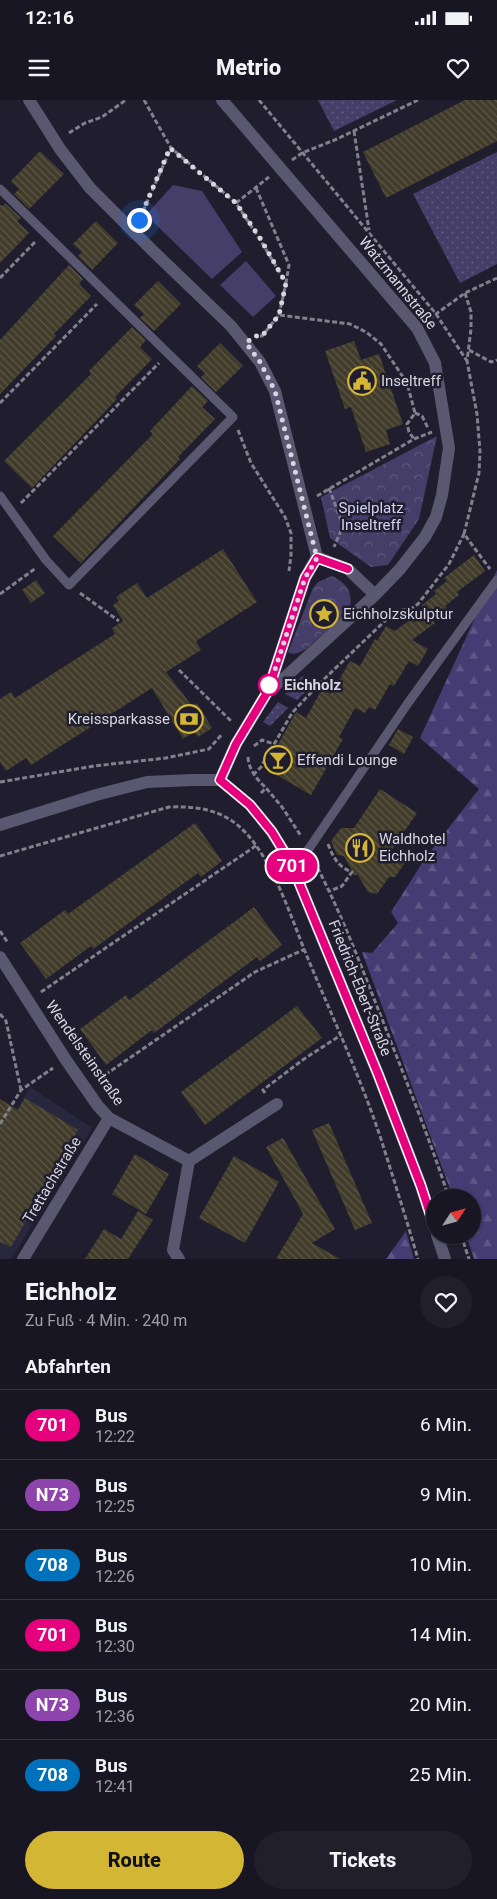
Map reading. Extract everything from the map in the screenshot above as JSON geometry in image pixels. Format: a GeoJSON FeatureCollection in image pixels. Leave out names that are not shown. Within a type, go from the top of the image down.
{"type":"FeatureCollection","features":[{"type":"Feature","properties":{"kind":"street"},"geometry":{"type":"LineString","coordinates":[[29,100],[60,149],[90,188],[231,326],[260,362],[275,391],[317,558],[348,569],[375,595]]}},
{"type":"Feature","properties":{"kind":"street","name":"Watzmannstraße"},"geometry":{"type":"LineString","coordinates":[[222,100],[417,328],[435,363],[448,435],[449,448],[442,495],[432,524],[425,537],[405,563],[375,595],[268,691]]}},
{"type":"Feature","properties":{"kind":"street","name":"Watzmannstraße"},"geometry":{"type":"LineString","coordinates":[[220,780],[236,744],[268,691],[305,578],[317,558]]}},
{"type":"Feature","properties":{"kind":"street"},"geometry":{"type":"LineString","coordinates":[[0,825],[96,795],[147,782],[220,780]]}},
{"type":"Feature","properties":{"kind":"street","name":"Friedrich-Ebert-Straße"},"geometry":{"type":"LineString","coordinates":[[220,780],[250,805],[272,832],[291,863],[378,1074],[426,1201]]}},
{"type":"Feature","properties":{"kind":"street","name":"Wendelsteinstraße"},"geometry":{"type":"LineString","coordinates":[[0,957],[66,1060],[109,1118],[189,1161]]}},
{"type":"Feature","properties":{"kind":"street"},"geometry":{"type":"LineString","coordinates":[[179,1259],[172,1250],[189,1161],[275,1105]]}},
{"type":"Feature","properties":{"kind":"street","name":"Trettachstraße"},"geometry":{"type":"LineString","coordinates":[[23,1259],[109,1118]]}},
{"type":"Feature","properties":{"kind":"street"},"geometry":{"type":"LineString","coordinates":[[440,1244],[445,1259]]}},
{"type":"Feature","properties":{"kind":"lane"},"geometry":{"type":"LineString","coordinates":[[0,190],[108,293],[233,417],[69,585],[46,560],[0,496]]}},
{"type":"Feature","properties":{"kind":"lane"},"geometry":{"type":"LineString","coordinates":[[291,863],[308,850],[408,704],[497,580]]}},
{"type":"Feature","properties":{"kind":"path"},"geometry":{"type":"LineString","coordinates":[[64,136],[85,123],[102,117],[126,100]]}},
{"type":"Feature","properties":{"kind":"path"},"geometry":{"type":"LineString","coordinates":[[144,100],[170,148],[236,203],[260,238],[286,283]]}},
{"type":"Feature","properties":{"kind":"path"},"geometry":{"type":"LineString","coordinates":[[259,100],[436,314],[467,361]]}},
{"type":"Feature","properties":{"kind":"path"},"geometry":{"type":"LineString","coordinates":[[280,168],[302,153],[354,131],[418,100]]}},
{"type":"Feature","properties":{"kind":"path"},"geometry":{"type":"LineString","coordinates":[[354,131],[369,231]]}},
{"type":"Feature","properties":{"kind":"path"},"geometry":{"type":"LineString","coordinates":[[133,214],[139,220],[170,148]]}},
{"type":"Feature","properties":{"kind":"path"},"geometry":{"type":"LineString","coordinates":[[236,203],[256,188],[289,265],[279,315],[262,336],[255,336],[246,343]]}},
{"type":"Feature","properties":{"kind":"path"},"geometry":{"type":"LineString","coordinates":[[0,278],[45,232]]}},
{"type":"Feature","properties":{"kind":"path"},"geometry":{"type":"LineString","coordinates":[[417,328],[465,293],[497,278]]}},
{"type":"Feature","properties":{"kind":"path"},"geometry":{"type":"LineString","coordinates":[[0,403],[108,293]]}},
{"type":"Feature","properties":{"kind":"path"},"geometry":{"type":"LineString","coordinates":[[254,774],[261,767],[292,713],[388,617],[401,610],[411,609],[418,604],[449,564],[464,534],[480,473],[477,414],[467,361],[471,312],[465,293]]}},
{"type":"Feature","properties":{"kind":"path"},"geometry":{"type":"LineString","coordinates":[[279,315],[350,324],[366,332],[381,344],[407,383],[416,413],[426,420],[430,433],[414,439],[304,504]]}},
{"type":"Feature","properties":{"kind":"path"},"geometry":{"type":"LineString","coordinates":[[469,350],[491,362],[497,360]]}},
{"type":"Feature","properties":{"kind":"path"},"geometry":{"type":"LineString","coordinates":[[12,512],[169,354]]}},
{"type":"Feature","properties":{"kind":"path"},"geometry":{"type":"LineString","coordinates":[[414,439],[409,432],[407,424],[416,413]]}},
{"type":"Feature","properties":{"kind":"path"},"geometry":{"type":"LineString","coordinates":[[233,417],[251,463],[285,517],[291,533],[289,573]]}},
{"type":"Feature","properties":{"kind":"path"},"geometry":{"type":"LineString","coordinates":[[329,488],[342,526],[334,547]]}},
{"type":"Feature","properties":{"kind":"path"},"geometry":{"type":"LineString","coordinates":[[464,534],[492,570]]}},
{"type":"Feature","properties":{"kind":"path"},"geometry":{"type":"LineString","coordinates":[[330,544],[341,552]]}},
{"type":"Feature","properties":{"kind":"path"},"geometry":{"type":"LineString","coordinates":[[0,594],[46,560]]}},
{"type":"Feature","properties":{"kind":"path"},"geometry":{"type":"LineString","coordinates":[[69,585],[119,621]]}},
{"type":"Feature","properties":{"kind":"path"},"geometry":{"type":"LineString","coordinates":[[179,670],[233,722]]}},
{"type":"Feature","properties":{"kind":"path"},"geometry":{"type":"LineString","coordinates":[[0,782],[94,766],[166,758],[209,749],[233,722],[237,714]]}},
{"type":"Feature","properties":{"kind":"path"},"geometry":{"type":"LineString","coordinates":[[274,744],[262,740],[253,747],[248,758],[248,765],[282,807],[330,891],[434,1153],[446,1189]]}},
{"type":"Feature","properties":{"kind":"path"},"geometry":{"type":"LineString","coordinates":[[250,805],[266,788]]}},
{"type":"Feature","properties":{"kind":"path"},"geometry":{"type":"LineString","coordinates":[[0,856],[169,808],[194,807],[218,813],[244,831],[257,846],[277,884],[341,1035],[379,1135],[418,1259]]}},
{"type":"Feature","properties":{"kind":"path"},"geometry":{"type":"LineString","coordinates":[[322,830],[336,861],[344,869],[352,872],[342,886],[330,891]]}},
{"type":"Feature","properties":{"kind":"path"},"geometry":{"type":"LineString","coordinates":[[28,1001],[257,846]]}},
{"type":"Feature","properties":{"kind":"path"},"geometry":{"type":"LineString","coordinates":[[0,931],[10,947]]}},
{"type":"Feature","properties":{"kind":"path"},"geometry":{"type":"LineString","coordinates":[[86,1088],[255,972],[304,949]]}},
{"type":"Feature","properties":{"kind":"path"},"geometry":{"type":"LineString","coordinates":[[35,985],[40,993]]}},
{"type":"Feature","properties":{"kind":"path"},"geometry":{"type":"LineString","coordinates":[[0,1014],[6,1021],[21,1090]]}},
{"type":"Feature","properties":{"kind":"path"},"geometry":{"type":"LineString","coordinates":[[275,1105],[263,1090],[304,1059],[341,1035]]}},
{"type":"Feature","properties":{"kind":"path"},"geometry":{"type":"LineString","coordinates":[[0,1124],[21,1090],[66,1060]]}},
{"type":"Feature","properties":{"kind":"path"},"geometry":{"type":"LineString","coordinates":[[464,1244],[469,1259]]}},
{"type":"Feature","properties":{"kind":"shaded area"},"geometry":{"type":"Polygon","coordinates":[[[30,1087],[92,1128],[11,1259],[0,1259],[0,1138],[30,1087]]]}},
{"type":"Feature","properties":{"kind":"green space"},"geometry":{"type":"Polygon","coordinates":[[[318,100],[397,100],[334,131],[318,100]]]}},
{"type":"Feature","properties":{"kind":"green space"},"geometry":{"type":"Polygon","coordinates":[[[497,152],[497,264],[460,283],[413,194],[497,152]]]}},
{"type":"Feature","properties":{"kind":"green space"},"geometry":{"type":"Polygon","coordinates":[[[173,185],[202,191],[242,252],[212,279],[146,215],[173,185]]]}},
{"type":"Feature","properties":{"kind":"green space"},"geometry":{"type":"Polygon","coordinates":[[[246,261],[276,296],[253,317],[220,285],[246,261]]]}},
{"type":"Feature","properties":{"kind":"green space","name":"Spielplatz Inseltreff"},"geometry":{"type":"Polygon","coordinates":[[[437,436],[419,519],[388,565],[371,567],[330,538],[321,497],[437,436]]]}},
{"type":"Feature","properties":{"kind":"green space"},"geometry":{"type":"Polygon","coordinates":[[[497,570],[497,1259],[474,1259],[469,1244],[481,1244],[481,1189],[450,1189],[362,952],[372,953],[398,923],[391,912],[426,857],[479,789],[420,738],[497,570]]]}},
{"type":"Feature","properties":{"kind":"green space"},"geometry":{"type":"Polygon","coordinates":[[[332,576],[346,586],[350,594],[349,611],[306,649],[295,654],[288,652],[313,588],[318,582],[332,576]]]}},
{"type":"Feature","properties":{"kind":"green space"},"geometry":{"type":"Polygon","coordinates":[[[302,676],[315,683],[297,700],[285,694],[302,676]]]}},
{"type":"Feature","properties":{"kind":"green space"},"geometry":{"type":"Polygon","coordinates":[[[278,702],[288,708],[270,726],[263,722],[278,702]]]}},
{"type":"Feature","properties":{"kind":"green space"},"geometry":{"type":"Polygon","coordinates":[[[406,1231],[414,1259],[386,1259],[406,1231]]]}},
{"type":"Feature","properties":{"kind":"building"},"geometry":{"type":"Polygon","coordinates":[[[465,100],[497,100],[497,141],[386,198],[363,152],[465,100]]]}},
{"type":"Feature","properties":{"kind":"building"},"geometry":{"type":"Polygon","coordinates":[[[40,151],[64,174],[29,209],[14,194],[19,189],[11,181],[40,151]]]}},
{"type":"Feature","properties":{"kind":"building"},"geometry":{"type":"Polygon","coordinates":[[[5,203],[21,218],[17,221],[29,233],[0,263],[0,205],[2,206],[5,203]]]}},
{"type":"Feature","properties":{"kind":"building"},"geometry":{"type":"Polygon","coordinates":[[[96,221],[118,243],[92,270],[78,256],[82,252],[73,244],[96,221]]]}},
{"type":"Feature","properties":{"kind":"building"},"geometry":{"type":"Polygon","coordinates":[[[69,265],[83,279],[79,284],[91,296],[54,334],[56,336],[0,394],[0,340],[69,265]]]}},
{"type":"Feature","properties":{"kind":"building"},"geometry":{"type":"Polygon","coordinates":[[[158,281],[181,304],[154,331],[140,318],[144,314],[134,305],[158,281]]]}},
{"type":"Feature","properties":{"kind":"building"},"geometry":{"type":"Polygon","coordinates":[[[132,327],[146,340],[140,347],[152,359],[115,397],[117,399],[32,488],[4,461],[91,374],[89,371],[132,327]]]}},
{"type":"Feature","properties":{"kind":"building","name":"Inseltreff"},"geometry":{"type":"Polygon","coordinates":[[[354,341],[361,360],[379,354],[403,424],[386,430],[390,444],[366,452],[351,407],[345,409],[325,351],[354,341]]]}},
{"type":"Feature","properties":{"kind":"building"},"geometry":{"type":"Polygon","coordinates":[[[220,343],[243,366],[216,392],[201,377],[205,373],[197,366],[220,343]]]}},
{"type":"Feature","properties":{"kind":"building"},"geometry":{"type":"Polygon","coordinates":[[[192,386],[208,401],[202,407],[215,419],[178,457],[180,459],[81,563],[53,536],[153,434],[150,431],[192,386]]]}},
{"type":"Feature","properties":{"kind":"building"},"geometry":{"type":"Polygon","coordinates":[[[223,549],[257,602],[196,641],[201,650],[166,672],[192,706],[197,703],[212,728],[198,737],[194,732],[183,739],[152,688],[31,765],[26,758],[6,771],[0,762],[0,699],[11,692],[15,698],[115,634],[112,628],[123,621],[113,605],[119,601],[116,597],[137,583],[147,598],[223,549]]]}},
{"type":"Feature","properties":{"kind":"building"},"geometry":{"type":"Polygon","coordinates":[[[474,555],[485,571],[457,592],[459,595],[445,606],[447,609],[433,620],[435,623],[412,640],[428,649],[418,666],[409,661],[394,686],[390,684],[375,710],[369,707],[365,713],[355,708],[339,737],[343,739],[311,795],[265,768],[296,712],[306,718],[322,689],[331,694],[350,661],[360,666],[375,639],[377,641],[386,626],[395,631],[424,609],[421,606],[436,594],[434,591],[447,581],[444,578],[474,555]]]}},
{"type":"Feature","properties":{"kind":"building"},"geometry":{"type":"Polygon","coordinates":[[[36,580],[45,593],[31,603],[22,590],[36,580]]]}},
{"type":"Feature","properties":{"kind":"building"},"geometry":{"type":"Polygon","coordinates":[[[398,729],[413,737],[404,754],[389,745],[398,729]]]}},
{"type":"Feature","properties":{"kind":"building"},"geometry":{"type":"Polygon","coordinates":[[[380,789],[417,813],[391,851],[401,857],[404,864],[395,877],[389,877],[377,894],[368,892],[358,875],[354,875],[344,856],[337,855],[331,841],[341,828],[354,828],[380,789]]]}},
{"type":"Feature","properties":{"kind":"building"},"geometry":{"type":"Polygon","coordinates":[[[195,823],[222,861],[201,877],[198,873],[93,949],[91,946],[46,979],[20,943],[65,910],[68,914],[195,823]]]}},
{"type":"Feature","properties":{"kind":"building"},"geometry":{"type":"Polygon","coordinates":[[[254,907],[282,945],[260,961],[257,957],[154,1033],[152,1030],[106,1065],[80,1029],[126,995],[129,1000],[254,907]]]}},
{"type":"Feature","properties":{"kind":"building"},"geometry":{"type":"Polygon","coordinates":[[[297,1006],[322,1038],[205,1125],[181,1092],[297,1006]]]}},
{"type":"Feature","properties":{"kind":"building"},"geometry":{"type":"Polygon","coordinates":[[[25,1098],[78,1130],[11,1247],[0,1242],[0,1099],[18,1110],[25,1098]]]}},
{"type":"Feature","properties":{"kind":"building"},"geometry":{"type":"Polygon","coordinates":[[[329,1123],[372,1223],[355,1230],[312,1130],[329,1123]]]}},
{"type":"Feature","properties":{"kind":"building"},"geometry":{"type":"Polygon","coordinates":[[[283,1138],[335,1229],[312,1243],[340,1259],[276,1259],[303,1214],[266,1147],[283,1138]]]}},
{"type":"Feature","properties":{"kind":"building"},"geometry":{"type":"Polygon","coordinates":[[[135,1154],[169,1174],[146,1214],[112,1194],[135,1154]]]}},
{"type":"Feature","properties":{"kind":"building"},"geometry":{"type":"Polygon","coordinates":[[[234,1156],[279,1182],[245,1243],[199,1218],[234,1156]]]}},
{"type":"Feature","properties":{"kind":"building"},"geometry":{"type":"Polygon","coordinates":[[[138,1211],[153,1220],[128,1259],[85,1259],[104,1229],[121,1239],[138,1211]]]}},
{"type":"Feature","properties":{"kind":"bus line","name":"701"},"geometry":{"type":"LineString","coordinates":[[348,569],[317,558],[305,578],[268,691],[236,744],[220,780],[250,805],[272,832],[291,863],[378,1074],[426,1201]]}},
{"type":"Feature","properties":{"kind":"place","name":"Inseltreff"},"geometry":{"type":"Point","coordinates":[362,381]}},
{"type":"Feature","properties":{"kind":"place","name":"Eichholzskulptur"},"geometry":{"type":"Point","coordinates":[324,614]}},
{"type":"Feature","properties":{"kind":"place","name":"Eichholz"},"geometry":{"type":"Point","coordinates":[269,685]}},
{"type":"Feature","properties":{"kind":"place","name":"Kreissparkasse"},"geometry":{"type":"Point","coordinates":[189,719]}},
{"type":"Feature","properties":{"kind":"place","name":"Effendi Lounge"},"geometry":{"type":"Point","coordinates":[278,760]}},
{"type":"Feature","properties":{"kind":"place","name":"Waldhotel Eichholz"},"geometry":{"type":"Point","coordinates":[360,848]}},
{"type":"Feature","properties":{"kind":"route"},"geometry":{"type":"LineString","coordinates":[[139,220],[170,148],[236,203],[260,238],[286,283],[279,315],[262,336],[255,336],[246,343],[260,362],[275,391],[317,558],[305,578],[268,691],[269,685]]}}]}
